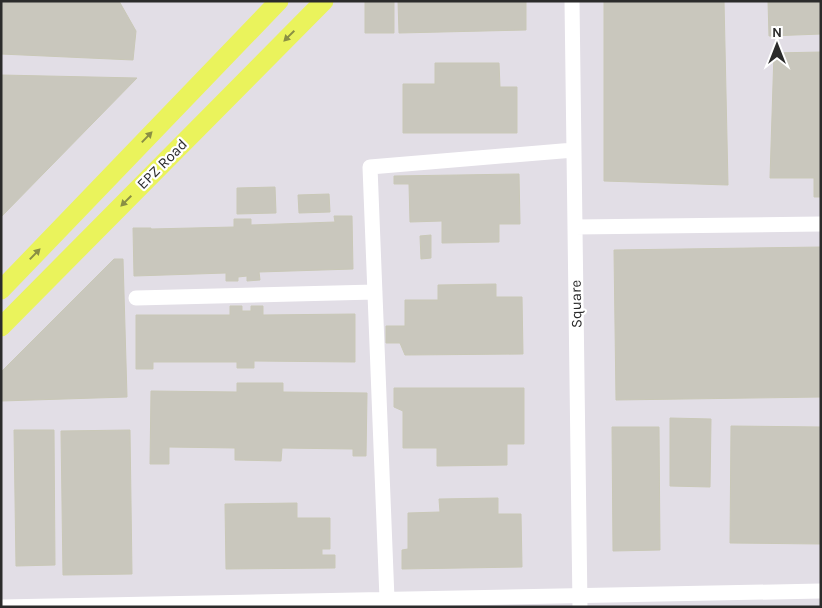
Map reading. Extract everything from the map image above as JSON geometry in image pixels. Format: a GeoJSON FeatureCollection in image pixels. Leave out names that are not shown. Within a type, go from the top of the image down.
{"type":"FeatureCollection","features":[{"type":"Feature","properties":{"kind":"main road","name":"EPZ Road"},"geometry":{"type":"LineString","coordinates":[[1,290],[278,1]]}},
{"type":"Feature","properties":{"kind":"main road","name":"EPZ Road"},"geometry":{"type":"LineString","coordinates":[[1,327],[324,1]]}},
{"type":"Feature","properties":{"kind":"lane","name":"Square"},"geometry":{"type":"LineString","coordinates":[[572,1],[580,601]]}},
{"type":"Feature","properties":{"kind":"lane"},"geometry":{"type":"LineString","coordinates":[[387,599],[370,167],[574,150]]}},
{"type":"Feature","properties":{"kind":"lane"},"geometry":{"type":"LineString","coordinates":[[575,227],[821,224]]}},
{"type":"Feature","properties":{"kind":"lane"},"geometry":{"type":"LineString","coordinates":[[136,298],[375,292]]}},
{"type":"Feature","properties":{"kind":"lane"},"geometry":{"type":"LineString","coordinates":[[1,607],[387,599],[580,601],[821,591]]}},
{"type":"Feature","properties":{"kind":"shaded area"},"geometry":{"type":"Polygon","coordinates":[[[1,1],[821,1],[821,607],[1,607],[1,1]]]}},
{"type":"Feature","properties":{"kind":"building"},"geometry":{"type":"Polygon","coordinates":[[[1,1],[119,1],[136,31],[133,60],[1,54],[1,1]]]}},
{"type":"Feature","properties":{"kind":"building"},"geometry":{"type":"Polygon","coordinates":[[[365,1],[394,1],[394,33],[365,33],[365,1]]]}},
{"type":"Feature","properties":{"kind":"building"},"geometry":{"type":"Polygon","coordinates":[[[398,1],[526,1],[526,30],[399,33],[398,1]]]}},
{"type":"Feature","properties":{"kind":"building"},"geometry":{"type":"Polygon","coordinates":[[[604,1],[724,1],[728,185],[604,181],[604,1]]]}},
{"type":"Feature","properties":{"kind":"building"},"geometry":{"type":"Polygon","coordinates":[[[768,1],[821,1],[821,34],[769,36],[768,1]]]}},
{"type":"Feature","properties":{"kind":"building"},"geometry":{"type":"Polygon","coordinates":[[[821,52],[821,197],[814,197],[814,178],[770,178],[774,53],[821,52]]]}},
{"type":"Feature","properties":{"kind":"building"},"geometry":{"type":"Polygon","coordinates":[[[435,63],[499,63],[500,87],[517,87],[517,133],[403,133],[403,84],[435,84],[435,63]]]}},
{"type":"Feature","properties":{"kind":"building"},"geometry":{"type":"Polygon","coordinates":[[[1,75],[137,78],[1,217],[1,75]]]}},
{"type":"Feature","properties":{"kind":"building"},"geometry":{"type":"Polygon","coordinates":[[[519,174],[520,224],[499,224],[499,242],[442,243],[442,221],[410,222],[409,184],[394,184],[394,176],[519,174]]]}},
{"type":"Feature","properties":{"kind":"building"},"geometry":{"type":"Polygon","coordinates":[[[275,187],[276,213],[237,214],[237,188],[275,187]]]}},
{"type":"Feature","properties":{"kind":"building"},"geometry":{"type":"Polygon","coordinates":[[[329,194],[330,212],[299,213],[298,195],[329,194]]]}},
{"type":"Feature","properties":{"kind":"building"},"geometry":{"type":"Polygon","coordinates":[[[334,216],[352,216],[353,269],[259,272],[260,280],[247,281],[247,276],[238,277],[238,281],[226,281],[226,273],[134,276],[133,228],[234,227],[234,219],[251,219],[251,225],[335,222],[334,216]]]}},
{"type":"Feature","properties":{"kind":"building"},"geometry":{"type":"Polygon","coordinates":[[[431,235],[431,258],[421,259],[420,236],[431,235]]]}},
{"type":"Feature","properties":{"kind":"building"},"geometry":{"type":"Polygon","coordinates":[[[821,247],[821,397],[616,400],[614,250],[821,247]]]}},
{"type":"Feature","properties":{"kind":"building"},"geometry":{"type":"Polygon","coordinates":[[[114,259],[123,259],[127,397],[1,401],[1,372],[114,259]]]}},
{"type":"Feature","properties":{"kind":"building"},"geometry":{"type":"Polygon","coordinates":[[[496,284],[496,297],[522,297],[523,354],[405,355],[400,343],[386,343],[386,326],[405,326],[405,300],[438,300],[438,285],[496,284]]]}},
{"type":"Feature","properties":{"kind":"building"},"geometry":{"type":"Polygon","coordinates":[[[230,306],[242,306],[242,311],[251,311],[251,306],[263,306],[263,315],[355,314],[355,362],[254,361],[254,368],[237,368],[237,362],[153,362],[153,369],[136,369],[136,315],[230,315],[230,306]]]}},
{"type":"Feature","properties":{"kind":"building"},"geometry":{"type":"Polygon","coordinates":[[[237,383],[283,383],[283,392],[367,393],[366,456],[353,456],[353,449],[282,448],[281,461],[235,460],[235,448],[169,447],[169,464],[150,464],[151,391],[237,392],[237,383]]]}},
{"type":"Feature","properties":{"kind":"building"},"geometry":{"type":"Polygon","coordinates":[[[394,388],[524,388],[524,444],[507,444],[507,465],[437,466],[437,448],[403,448],[403,411],[394,407],[394,388]]]}},
{"type":"Feature","properties":{"kind":"building"},"geometry":{"type":"Polygon","coordinates":[[[670,418],[711,419],[710,487],[670,486],[670,418]]]}},
{"type":"Feature","properties":{"kind":"building"},"geometry":{"type":"Polygon","coordinates":[[[731,426],[821,427],[821,544],[730,543],[731,426]]]}},
{"type":"Feature","properties":{"kind":"building"},"geometry":{"type":"Polygon","coordinates":[[[612,427],[659,427],[660,550],[613,551],[612,427]]]}},
{"type":"Feature","properties":{"kind":"building"},"geometry":{"type":"Polygon","coordinates":[[[14,430],[54,430],[55,565],[16,566],[14,430]]]}},
{"type":"Feature","properties":{"kind":"building"},"geometry":{"type":"Polygon","coordinates":[[[130,430],[132,574],[63,575],[61,431],[130,430]]]}},
{"type":"Feature","properties":{"kind":"building"},"geometry":{"type":"Polygon","coordinates":[[[498,498],[498,514],[521,514],[522,567],[402,569],[402,550],[408,549],[408,513],[440,512],[439,499],[498,498]]]}},
{"type":"Feature","properties":{"kind":"building"},"geometry":{"type":"Polygon","coordinates":[[[297,503],[297,518],[330,518],[330,549],[322,549],[322,555],[335,555],[335,568],[226,569],[225,504],[297,503]]]}}]}
